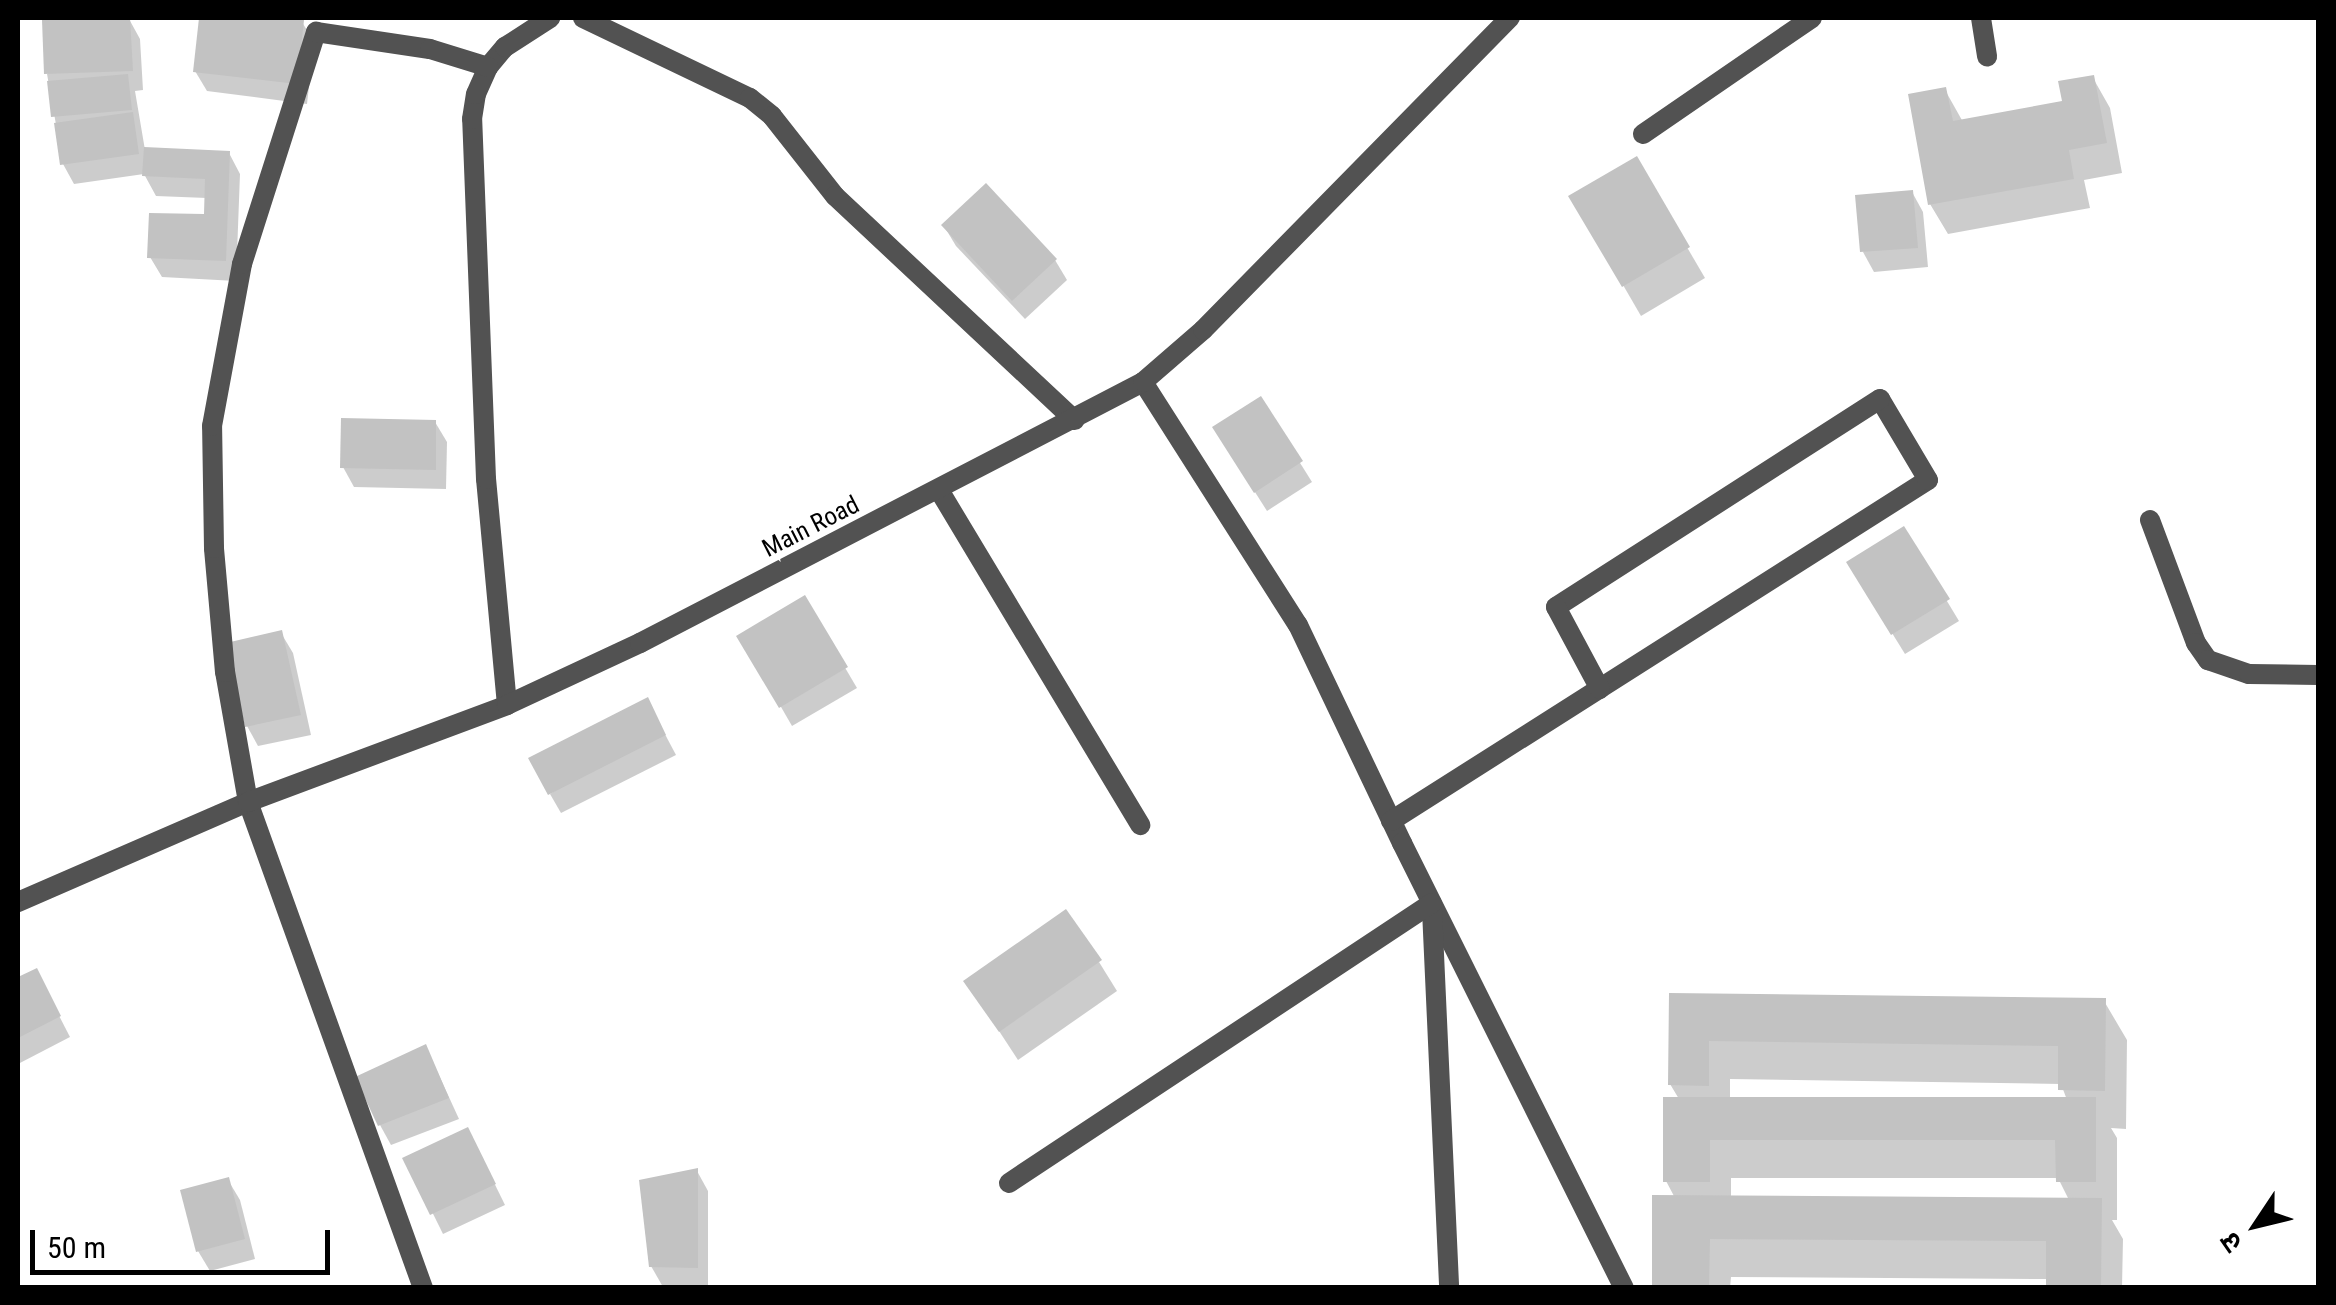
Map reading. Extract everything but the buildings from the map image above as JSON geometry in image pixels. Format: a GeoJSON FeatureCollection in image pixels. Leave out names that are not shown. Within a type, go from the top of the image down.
{"type":"FeatureCollection","features":[{"type":"Feature","properties":{"kind":"street"},"geometry":{"type":"LineString","coordinates":[[507,706],[486,479],[472,119],[476,94],[488,66],[505,47],[550,18]]}},
{"type":"Feature","properties":{"kind":"street"},"geometry":{"type":"LineString","coordinates":[[583,18],[750,98],[772,116],[835,196],[1074,420]]}},
{"type":"Feature","properties":{"kind":"street","name":"Main Road"},"geometry":{"type":"LineString","coordinates":[[18,902],[248,802],[507,706],[640,643],[1142,382],[1203,330],[1510,18]]}},
{"type":"Feature","properties":{"kind":"street"},"geometry":{"type":"LineString","coordinates":[[1643,134],[1812,18]]}},
{"type":"Feature","properties":{"kind":"street"},"geometry":{"type":"LineString","coordinates":[[1980,18],[1987,57]]}},
{"type":"Feature","properties":{"kind":"street"},"geometry":{"type":"LineString","coordinates":[[423,1288],[248,802],[225,672],[214,548],[212,426],[242,264],[316,32],[430,49],[488,66]]}},
{"type":"Feature","properties":{"kind":"street"},"geometry":{"type":"LineString","coordinates":[[1142,382],[1298,625],[1391,821],[1624,1288]]}},
{"type":"Feature","properties":{"kind":"street"},"geometry":{"type":"LineString","coordinates":[[1391,821],[1600,689],[1928,480],[1880,399],[1556,607],[1600,689]]}},
{"type":"Feature","properties":{"kind":"street"},"geometry":{"type":"LineString","coordinates":[[938,490],[1140,825]]}},
{"type":"Feature","properties":{"kind":"street"},"geometry":{"type":"LineString","coordinates":[[2150,520],[2196,643],[2208,660],[2248,674],[2318,675]]}},
{"type":"Feature","properties":{"kind":"street"},"geometry":{"type":"LineString","coordinates":[[1008,1182],[1432,903]]}},
{"type":"Feature","properties":{"kind":"street"},"geometry":{"type":"LineString","coordinates":[[1432,903],[1449,1288]]}}]}
